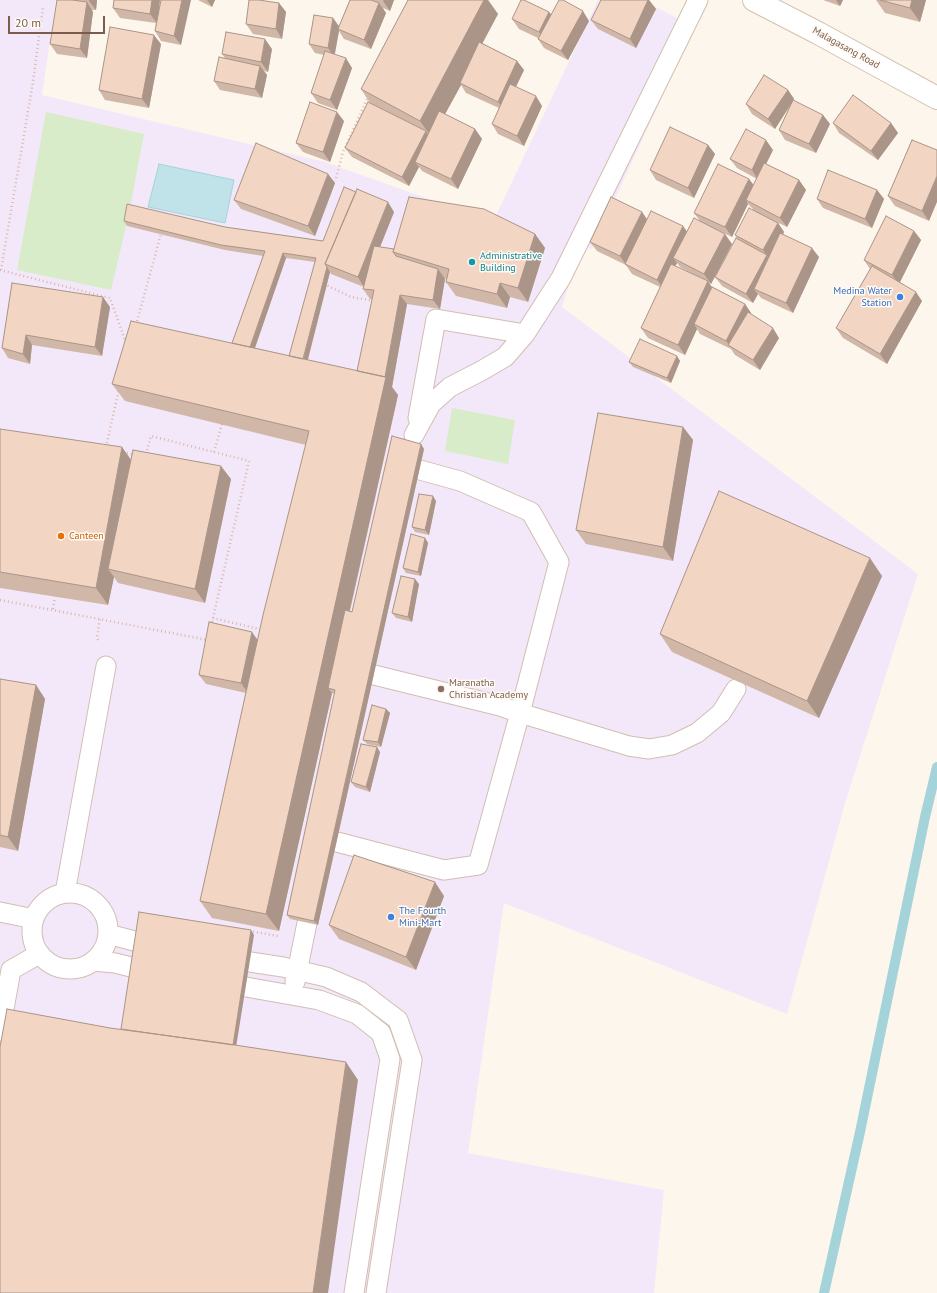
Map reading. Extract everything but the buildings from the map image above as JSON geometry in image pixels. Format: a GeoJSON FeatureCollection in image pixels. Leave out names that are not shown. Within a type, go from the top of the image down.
{"type":"FeatureCollection","features":[{"type":"Feature","properties":{"kind":"main road","name":"Malagasang Road"},"geometry":{"type":"LineString","coordinates":[[754,0],[937,98]]}},
{"type":"Feature","properties":{"kind":"lane"},"geometry":{"type":"LineString","coordinates":[[525,334],[436,319],[413,440],[431,404],[450,387],[505,357],[525,334],[561,278],[698,0]]}},
{"type":"Feature","properties":{"kind":"lane"},"geometry":{"type":"LineString","coordinates":[[337,842],[444,870],[478,865],[560,562],[531,512],[460,481],[420,470]]}},
{"type":"Feature","properties":{"kind":"lane"},"geometry":{"type":"LineString","coordinates":[[65,893],[106,666]]}},
{"type":"Feature","properties":{"kind":"lane"},"geometry":{"type":"LineString","coordinates":[[374,675],[500,706],[629,746],[649,749],[672,745],[697,733],[721,713],[736,689]]}},
{"type":"Feature","properties":{"kind":"lane"},"geometry":{"type":"LineString","coordinates":[[65,893],[76,893],[87,897],[96,903],[103,912],[107,923],[108,934],[103,950],[93,961],[75,969],[65,969],[51,964],[39,954],[34,943],[32,931],[34,919],[39,909],[55,896],[65,893]]}},
{"type":"Feature","properties":{"kind":"lane"},"geometry":{"type":"LineString","coordinates":[[0,912],[34,919]]}},
{"type":"Feature","properties":{"kind":"lane"},"geometry":{"type":"LineString","coordinates":[[292,995],[307,923]]}},
{"type":"Feature","properties":{"kind":"lane"},"geometry":{"type":"LineString","coordinates":[[108,934],[138,942]]}},
{"type":"Feature","properties":{"kind":"lane"},"geometry":{"type":"LineString","coordinates":[[0,1031],[11,970],[39,954]]}},
{"type":"Feature","properties":{"kind":"lane"},"geometry":{"type":"LineString","coordinates":[[93,961],[115,963],[135,968]]}},
{"type":"Feature","properties":{"kind":"lane"},"geometry":{"type":"LineString","coordinates":[[250,962],[297,970],[326,977],[361,992],[398,1020],[412,1060],[376,1293]]}},
{"type":"Feature","properties":{"kind":"lane"},"geometry":{"type":"LineString","coordinates":[[246,987],[319,1000],[357,1014],[381,1033],[390,1059],[354,1293]]}},
{"type":"Feature","properties":{"kind":"path"},"geometry":{"type":"LineString","coordinates":[[43,7],[33,82],[0,270],[110,298],[127,344]]}},
{"type":"Feature","properties":{"kind":"path"},"geometry":{"type":"LineString","coordinates":[[336,178],[343,152],[370,94]]}},
{"type":"Feature","properties":{"kind":"path"},"geometry":{"type":"LineString","coordinates":[[135,329],[161,234]]}},
{"type":"Feature","properties":{"kind":"path"},"geometry":{"type":"LineString","coordinates":[[320,282],[351,297],[380,302]]}},
{"type":"Feature","properties":{"kind":"path"},"geometry":{"type":"LineString","coordinates":[[106,449],[119,388]]}},
{"type":"Feature","properties":{"kind":"path"},"geometry":{"type":"LineString","coordinates":[[214,452],[222,424]]}},
{"type":"Feature","properties":{"kind":"path"},"geometry":{"type":"LineString","coordinates":[[0,600],[208,640],[249,461],[151,436],[146,457]]}},
{"type":"Feature","properties":{"kind":"path"},"geometry":{"type":"LineString","coordinates":[[119,452],[139,456]]}},
{"type":"Feature","properties":{"kind":"path"},"geometry":{"type":"LineString","coordinates":[[53,609],[56,597]]}},
{"type":"Feature","properties":{"kind":"path"},"geometry":{"type":"LineString","coordinates":[[213,618],[268,631]]}},
{"type":"Feature","properties":{"kind":"path"},"geometry":{"type":"LineString","coordinates":[[245,930],[282,937]]}},
{"type":"Feature","properties":{"kind":"shaded area","name":"Maranatha Christian Academy"},"geometry":{"type":"Polygon","coordinates":[[[0,0],[56,0],[42,95],[325,162],[493,222],[598,0],[642,0],[694,27],[592,249],[581,246],[562,307],[918,574],[845,803],[787,1014],[504,903],[468,1153],[664,1190],[654,1293],[0,1293],[0,0]]]}},
{"type":"Feature","properties":{"kind":"green space"},"geometry":{"type":"Polygon","coordinates":[[[46,112],[144,134],[128,218],[111,290],[17,270],[46,112]]]}},
{"type":"Feature","properties":{"kind":"green space"},"geometry":{"type":"Polygon","coordinates":[[[452,408],[515,420],[508,464],[445,451],[452,408]]]}},
{"type":"Feature","properties":{"kind":"water"},"geometry":{"type":"Polygon","coordinates":[[[159,164],[234,180],[225,223],[148,207],[159,164]]]}},
{"type":"Feature","properties":{"kind":"waterway"},"geometry":{"type":"LineString","coordinates":[[824,1293],[860,1132],[925,817],[937,767]]}},
{"type":"Feature","properties":{"kind":"place","name":"Administrative Building"},"geometry":{"type":"Point","coordinates":[472,262]}},
{"type":"Feature","properties":{"kind":"place","name":"Medina Water Station"},"geometry":{"type":"Point","coordinates":[900,297]}},
{"type":"Feature","properties":{"kind":"place","name":"Canteen"},"geometry":{"type":"Point","coordinates":[61,536]}},
{"type":"Feature","properties":{"kind":"place","name":"Maranatha Christian Academy"},"geometry":{"type":"Point","coordinates":[441,689]}},
{"type":"Feature","properties":{"kind":"place","name":"The Fourth Mini-Mart"},"geometry":{"type":"Point","coordinates":[391,917]}}]}
